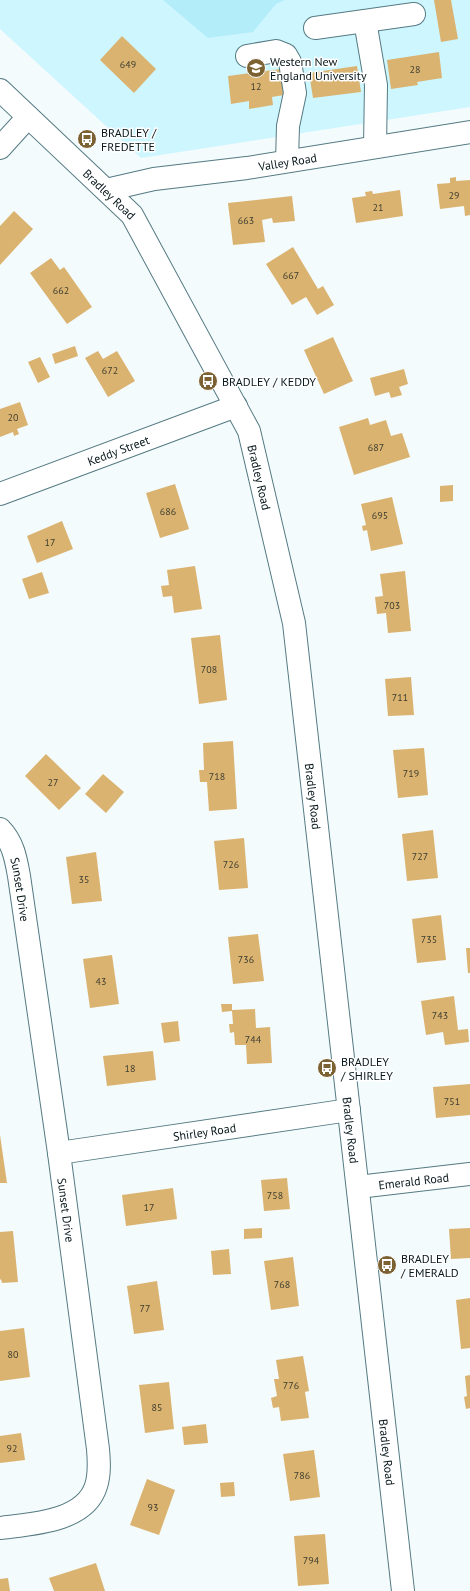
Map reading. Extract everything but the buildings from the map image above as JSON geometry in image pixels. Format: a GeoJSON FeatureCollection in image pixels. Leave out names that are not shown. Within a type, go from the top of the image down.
{"type":"FeatureCollection","features":[{"type":"Feature","properties":{"kind":"street"},"geometry":{"type":"LineString","coordinates":[[315,28],[414,14]]}},
{"type":"Feature","properties":{"kind":"street"},"geometry":{"type":"LineString","coordinates":[[365,21],[376,85],[375,147]]}},
{"type":"Feature","properties":{"kind":"street"},"geometry":{"type":"LineString","coordinates":[[247,56],[276,51],[286,55],[290,62],[295,93],[288,126],[287,161]]}},
{"type":"Feature","properties":{"kind":"street","name":"Bradley Road"},"geometry":{"type":"LineString","coordinates":[[0,90],[132,215],[249,431],[294,623],[403,1591]]}},
{"type":"Feature","properties":{"kind":"street"},"geometry":{"type":"LineString","coordinates":[[0,148],[28,117]]}},
{"type":"Feature","properties":{"kind":"street","name":"Valley Road"},"geometry":{"type":"LineString","coordinates":[[106,190],[154,178],[247,168],[470,132]]}},
{"type":"Feature","properties":{"kind":"street","name":"Keddy Street"},"geometry":{"type":"LineString","coordinates":[[0,494],[236,406]]}},
{"type":"Feature","properties":{"kind":"street","name":"Sunset Drive"},"geometry":{"type":"LineString","coordinates":[[0,829],[11,844],[15,854],[59,1152],[98,1449],[98,1480],[90,1498],[85,1504],[72,1512],[44,1522],[0,1528]]}},
{"type":"Feature","properties":{"kind":"street","name":"Shirley Road"},"geometry":{"type":"LineString","coordinates":[[59,1152],[349,1110]]}},
{"type":"Feature","properties":{"kind":"street","name":"Emerald Road"},"geometry":{"type":"LineString","coordinates":[[358,1187],[470,1174]]}},
{"type":"Feature","properties":{"kind":"shaded area","name":"Western New England University"},"geometry":{"type":"Polygon","coordinates":[[[0,0],[470,0],[470,107],[141,158],[0,29],[0,0]]]}},
{"type":"Feature","properties":{"kind":"shaded area"},"geometry":{"type":"Polygon","coordinates":[[[163,0],[285,0],[276,4],[253,32],[208,38],[163,0]]]}},
{"type":"Feature","properties":{"kind":"place","name":"Western New England University"},"geometry":{"type":"Point","coordinates":[256,68]}},
{"type":"Feature","properties":{"kind":"place","name":"BRADLEY / FREDETTE"},"geometry":{"type":"Point","coordinates":[87,139]}},
{"type":"Feature","properties":{"kind":"place","name":"BRADLEY / KEDDY"},"geometry":{"type":"Point","coordinates":[208,381]}},
{"type":"Feature","properties":{"kind":"place","name":"BRADLEY / SHIRLEY"},"geometry":{"type":"Point","coordinates":[327,1068]}},
{"type":"Feature","properties":{"kind":"place","name":"BRADLEY / EMERALD"},"geometry":{"type":"Point","coordinates":[387,1265]}}]}
